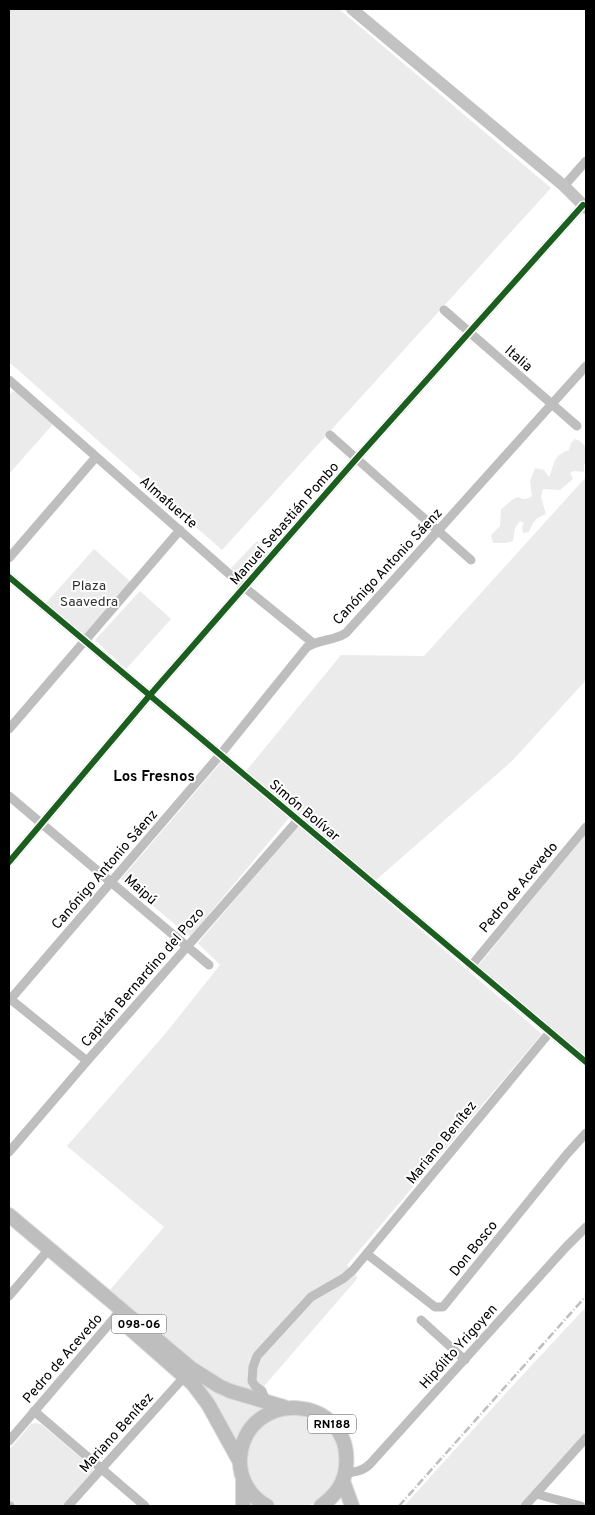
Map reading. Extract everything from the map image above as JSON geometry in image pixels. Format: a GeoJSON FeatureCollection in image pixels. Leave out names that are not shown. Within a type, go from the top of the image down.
{"type":"FeatureCollection","features":[{"type":"Feature","properties":{"kind":"main road"},"geometry":{"type":"LineString","coordinates":[[352,9],[564,186],[585,207]]}},
{"type":"Feature","properties":{"kind":"main road","name":"098-06"},"geometry":{"type":"LineString","coordinates":[[9,1215],[192,1369],[219,1386],[284,1407]]}},
{"type":"Feature","properties":{"kind":"main road","name":"098-06"},"geometry":{"type":"LineString","coordinates":[[9,1226],[193,1384],[208,1404],[240,1462]]}},
{"type":"Feature","properties":{"kind":"main road"},"geometry":{"type":"LineString","coordinates":[[243,1506],[244,1480],[240,1462],[241,1449],[245,1437],[252,1426],[267,1414],[284,1407]]}},
{"type":"Feature","properties":{"kind":"main road","name":"RN188"},"geometry":{"type":"LineString","coordinates":[[284,1407],[300,1407],[314,1411],[327,1419],[337,1430],[344,1443],[347,1458],[344,1477]]}},
{"type":"Feature","properties":{"kind":"main road"},"geometry":{"type":"LineString","coordinates":[[322,1506],[338,1491],[344,1477]]}},
{"type":"Feature","properties":{"kind":"main road"},"geometry":{"type":"LineString","coordinates":[[344,1477],[352,1506]]}},
{"type":"Feature","properties":{"kind":"main road"},"geometry":{"type":"LineString","coordinates":[[244,1480],[252,1494],[267,1506]]}},
{"type":"Feature","properties":{"kind":"street"},"geometry":{"type":"LineString","coordinates":[[564,186],[586,161]]}},
{"type":"Feature","properties":{"kind":"street","name":"Manuel Sebastián Pombo"},"geometry":{"type":"LineString","coordinates":[[9,862],[150,695],[357,458],[585,207]]}},
{"type":"Feature","properties":{"kind":"street","name":"Italia"},"geometry":{"type":"LineString","coordinates":[[444,310],[577,426]]}},
{"type":"Feature","properties":{"kind":"street","name":"Canónigo Antonio Sáenz"},"geometry":{"type":"LineString","coordinates":[[9,1000],[220,755],[307,646],[346,633],[586,366]]}},
{"type":"Feature","properties":{"kind":"street","name":"Almafuerte"},"geometry":{"type":"LineString","coordinates":[[9,380],[244,587],[313,643]]}},
{"type":"Feature","properties":{"kind":"street"},"geometry":{"type":"LineString","coordinates":[[330,434],[470,560]]}},
{"type":"Feature","properties":{"kind":"street"},"geometry":{"type":"LineString","coordinates":[[9,558],[96,456]]}},
{"type":"Feature","properties":{"kind":"street"},"geometry":{"type":"LineString","coordinates":[[9,729],[180,530]]}},
{"type":"Feature","properties":{"kind":"street","name":"Simón Bolívar"},"geometry":{"type":"LineString","coordinates":[[9,577],[586,1062]]}},
{"type":"Feature","properties":{"kind":"street","name":"Maipú"},"geometry":{"type":"LineString","coordinates":[[9,796],[209,965]]}},
{"type":"Feature","properties":{"kind":"street","name":"Capitán Bernardino del Pozo"},"geometry":{"type":"LineString","coordinates":[[9,1152],[298,820]]}},
{"type":"Feature","properties":{"kind":"street","name":"Pedro de Acevedo"},"geometry":{"type":"LineString","coordinates":[[471,966],[586,827]]}},
{"type":"Feature","properties":{"kind":"street"},"geometry":{"type":"LineString","coordinates":[[9,1000],[87,1061]]}},
{"type":"Feature","properties":{"kind":"street","name":"Mariano Benítez"},"geometry":{"type":"LineString","coordinates":[[261,1401],[264,1396],[262,1391],[252,1381],[253,1367],[257,1356],[311,1297],[344,1278],[353,1270],[550,1032]]}},
{"type":"Feature","properties":{"kind":"street","name":"Don Bosco"},"geometry":{"type":"LineString","coordinates":[[367,1254],[435,1307],[443,1307],[567,1154],[586,1134]]}},
{"type":"Feature","properties":{"kind":"street","name":"Hipólito Yrigoyen"},"geometry":{"type":"LineString","coordinates":[[344,1477],[366,1469],[586,1227]]}},
{"type":"Feature","properties":{"kind":"street"},"geometry":{"type":"LineString","coordinates":[[9,1296],[44,1255]]}},
{"type":"Feature","properties":{"kind":"street","name":"Pedro de Acevedo"},"geometry":{"type":"LineString","coordinates":[[9,1441],[116,1316]]}},
{"type":"Feature","properties":{"kind":"street"},"geometry":{"type":"LineString","coordinates":[[421,1320],[464,1360]]}},
{"type":"Feature","properties":{"kind":"street","name":"Mariano Benítez"},"geometry":{"type":"LineString","coordinates":[[68,1506],[185,1376]]}},
{"type":"Feature","properties":{"kind":"street"},"geometry":{"type":"LineString","coordinates":[[34,1411],[145,1506]]}},
{"type":"Feature","properties":{"kind":"street"},"geometry":{"type":"LineString","coordinates":[[525,1506],[586,1438]]}},
{"type":"Feature","properties":{"kind":"street"},"geometry":{"type":"LineString","coordinates":[[536,1494],[581,1506]]}},
{"type":"Feature","properties":{"kind":"green space"},"geometry":{"type":"Polygon","coordinates":[[[9,9],[339,9],[551,188],[222,550],[9,362],[9,9]]]}},
{"type":"Feature","properties":{"kind":"green space"},"geometry":{"type":"Polygon","coordinates":[[[14,391],[53,424],[9,474],[9,394],[14,391]]]}},
{"type":"Feature","properties":{"kind":"green space"},"geometry":{"type":"Polygon","coordinates":[[[575,439],[586,447],[584,472],[574,471],[570,473],[573,479],[560,490],[543,489],[541,497],[546,514],[535,520],[529,532],[523,533],[522,527],[524,523],[520,521],[515,528],[513,541],[493,543],[491,535],[500,526],[501,509],[518,497],[525,499],[532,496],[530,481],[535,468],[544,470],[549,477],[558,456],[569,450],[571,443],[575,439]]]}},
{"type":"Feature","properties":{"kind":"green space"},"geometry":{"type":"Polygon","coordinates":[[[586,477],[586,680],[512,761],[376,880],[246,771],[341,655],[424,656],[586,477]]]}},
{"type":"Feature","properties":{"kind":"green space"},"geometry":{"type":"Polygon","coordinates":[[[257,541],[269,553],[250,576],[242,577],[231,568],[257,541]]]}},
{"type":"Feature","properties":{"kind":"green space","name":"Plaza Saavedra"},"geometry":{"type":"Polygon","coordinates":[[[94,549],[132,583],[85,637],[46,603],[94,549]]]}},
{"type":"Feature","properties":{"kind":"green space"},"geometry":{"type":"Polygon","coordinates":[[[140,591],[171,619],[126,669],[95,640],[140,591]]]}},
{"type":"Feature","properties":{"kind":"green space"},"geometry":{"type":"Polygon","coordinates":[[[222,761],[289,818],[190,937],[121,879],[222,761]]]}},
{"type":"Feature","properties":{"kind":"green space"},"geometry":{"type":"Polygon","coordinates":[[[298,825],[542,1034],[347,1265],[356,1273],[357,1279],[258,1393],[240,1388],[214,1376],[184,1354],[110,1290],[164,1227],[67,1146],[165,1034],[220,965],[198,943],[298,825]]]}},
{"type":"Feature","properties":{"kind":"green space"},"geometry":{"type":"Polygon","coordinates":[[[586,833],[586,1059],[478,966],[586,833]]]}},
{"type":"Feature","properties":{"kind":"green space"},"geometry":{"type":"Polygon","coordinates":[[[586,1307],[586,1432],[519,1506],[404,1506],[517,1381],[586,1307]]]}},
{"type":"Feature","properties":{"kind":"green space"},"geometry":{"type":"Polygon","coordinates":[[[196,1378],[269,1407],[237,1450],[196,1378]]]}},
{"type":"Feature","properties":{"kind":"green space"},"geometry":{"type":"Polygon","coordinates":[[[293,1412],[311,1416],[327,1426],[337,1442],[341,1460],[337,1478],[327,1494],[311,1504],[293,1508],[275,1504],[259,1494],[249,1478],[245,1460],[249,1442],[259,1426],[275,1416],[293,1412]]]}},
{"type":"Feature","properties":{"kind":"green space"},"geometry":{"type":"Polygon","coordinates":[[[31,1424],[41,1424],[93,1468],[95,1472],[67,1506],[13,1506],[9,1503],[9,1450],[31,1424]]]}},
{"type":"Feature","properties":{"kind":"railway"},"geometry":{"type":"LineString","coordinates":[[399,1506],[586,1296]]}},
{"type":"Feature","properties":{"kind":"cycle path"},"geometry":{"type":"LineString","coordinates":[[9,862],[150,695],[357,458],[583,205]]}},
{"type":"Feature","properties":{"kind":"cycle path"},"geometry":{"type":"LineString","coordinates":[[9,577],[586,1062]]}},
{"type":"Feature","properties":{"kind":"district","name":"Los Fresnos"},"geometry":{"type":"Point","coordinates":[154,776]}}]}
